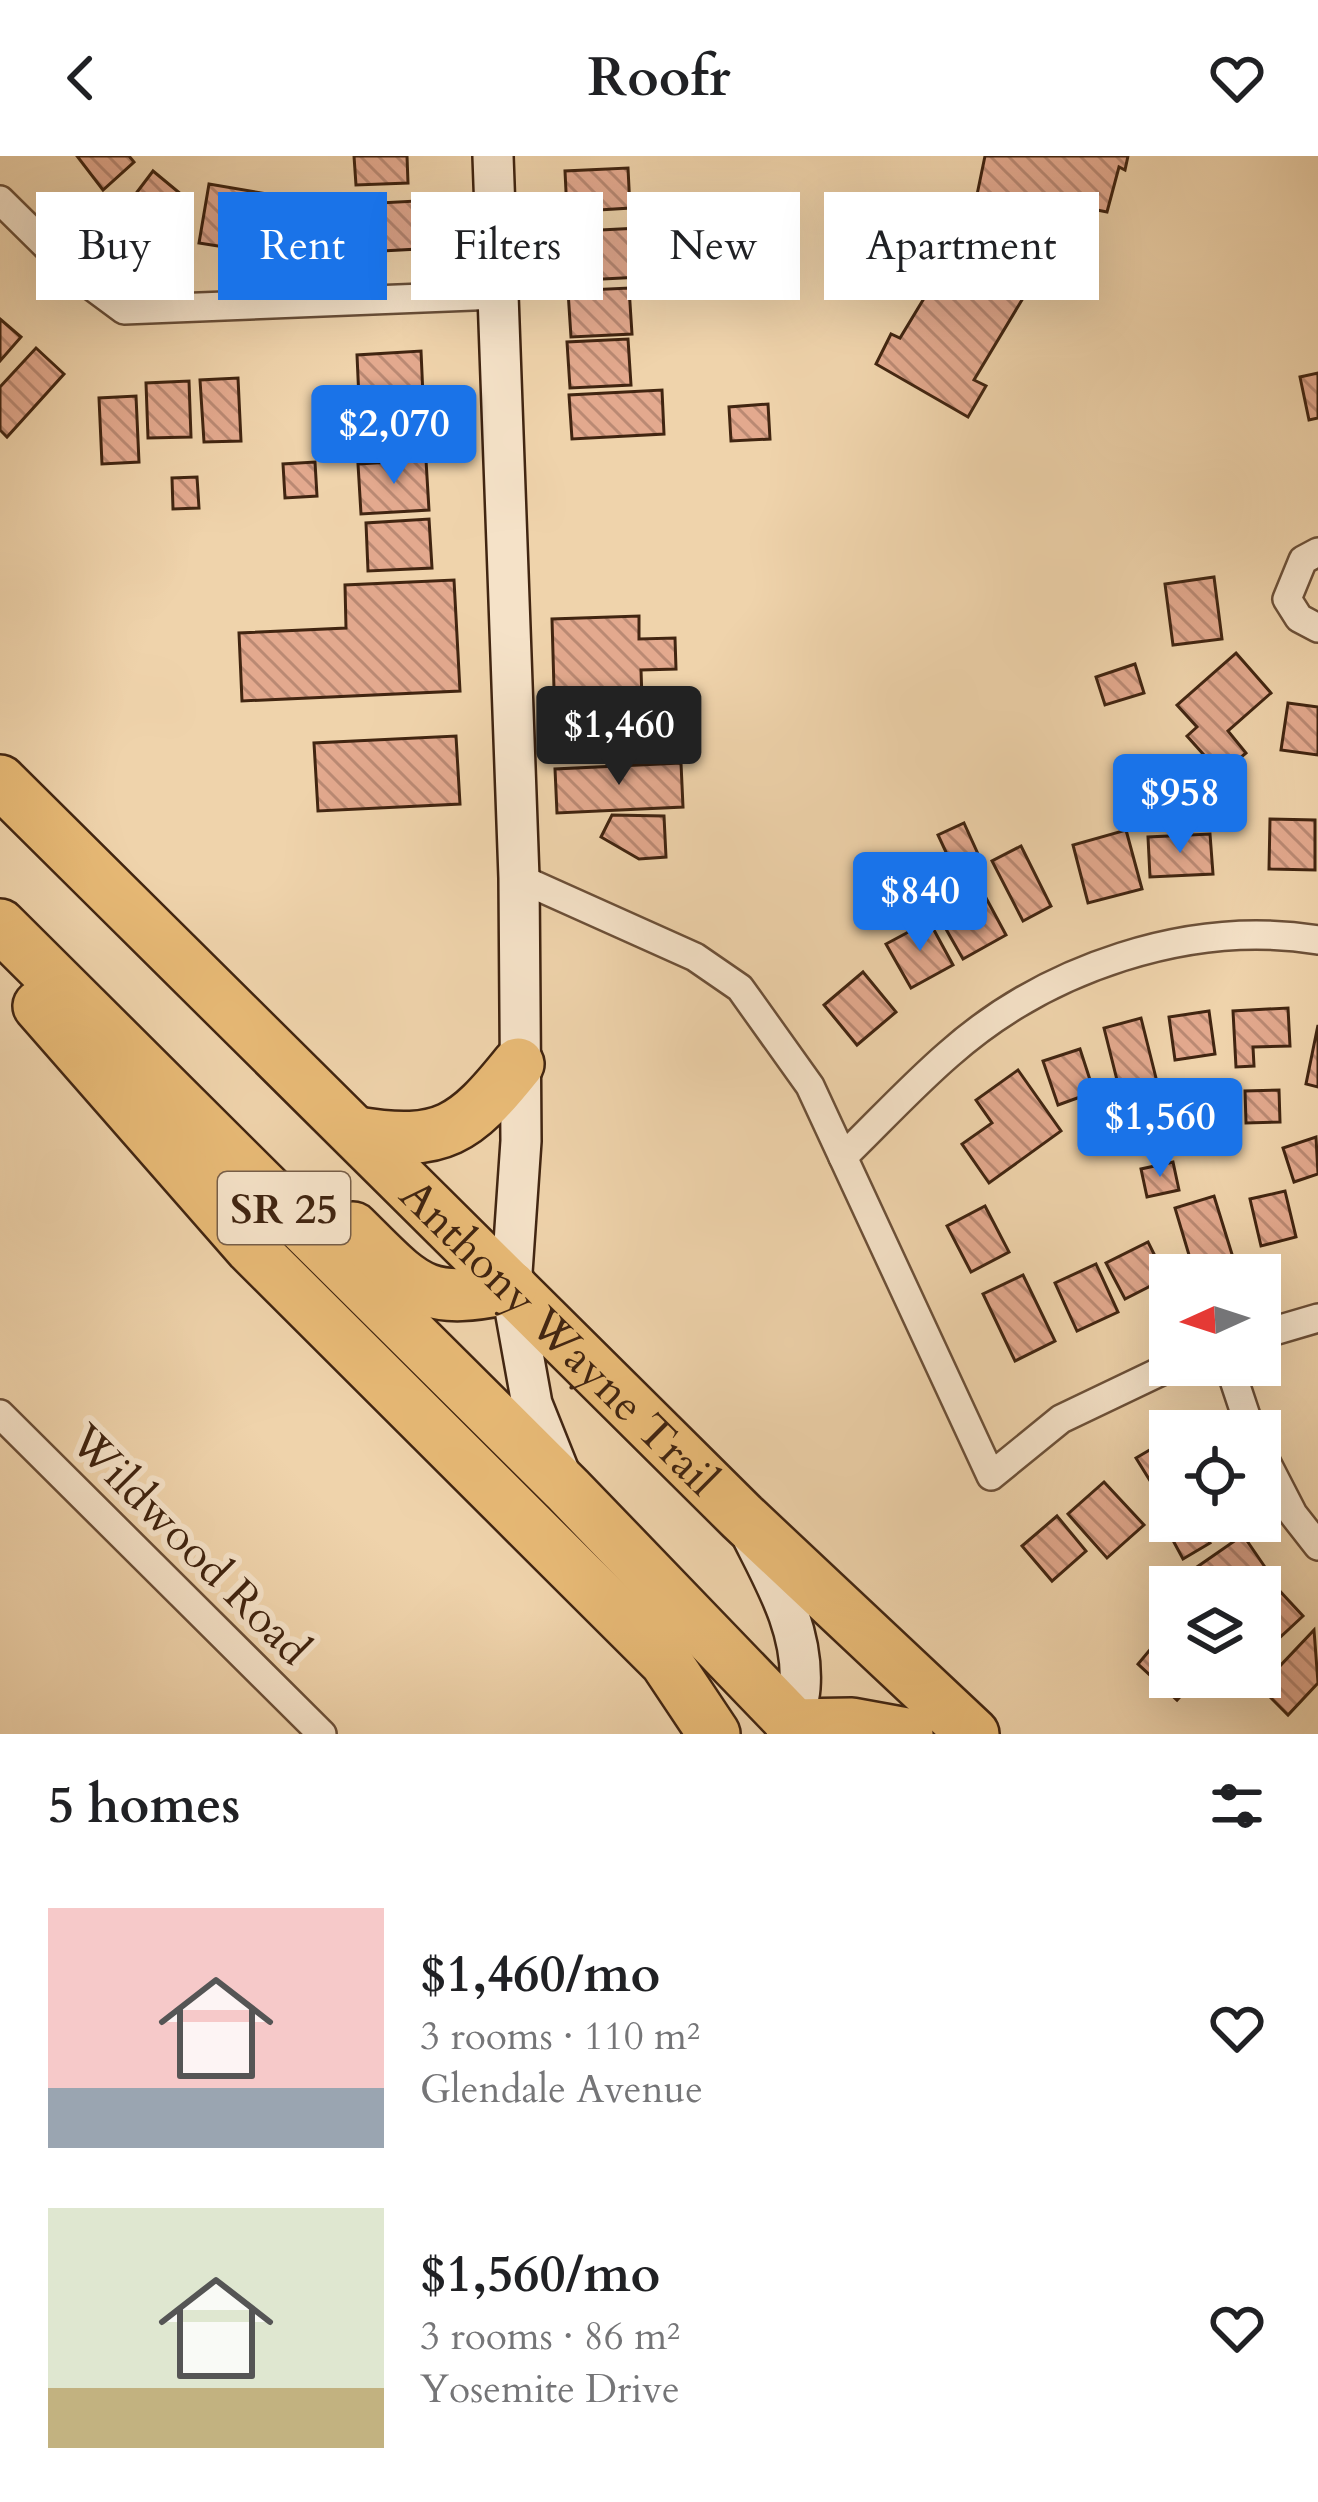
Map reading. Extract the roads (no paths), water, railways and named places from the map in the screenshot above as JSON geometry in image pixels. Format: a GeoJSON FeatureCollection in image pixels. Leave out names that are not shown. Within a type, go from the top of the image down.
{"type":"FeatureCollection","features":[{"type":"Feature","properties":{"kind":"highway","name":"Anthony Wayne Trail"},"geometry":{"type":"LineString","coordinates":[[0,781],[742,1517],[973,1734]]}},
{"type":"Feature","properties":{"kind":"highway"},"geometry":{"type":"LineString","coordinates":[[11,948],[231,1109],[418,1288],[445,1298],[511,1287]]}},
{"type":"Feature","properties":{"kind":"highway"},"geometry":{"type":"LineString","coordinates":[[11,948],[251,1247],[666,1662],[714,1734]]}},
{"type":"Feature","properties":{"kind":"highway","name":"SR 25"},"geometry":{"type":"LineString","coordinates":[[11,948],[568,1490],[795,1731]]}},
{"type":"Feature","properties":{"kind":"highway"},"geometry":{"type":"LineString","coordinates":[[356,1133],[419,1137],[450,1130],[475,1116],[518,1064]]}},
{"type":"Feature","properties":{"kind":"highway"},"geometry":{"type":"LineString","coordinates":[[795,1731],[852,1724],[907,1734]]}},
{"type":"Feature","properties":{"kind":"street"},"geometry":{"type":"LineString","coordinates":[[493,156],[494,192]]}},
{"type":"Feature","properties":{"kind":"street"},"geometry":{"type":"LineString","coordinates":[[0,200],[74,273],[124,310],[411,299]]}},
{"type":"Feature","properties":{"kind":"street"},"geometry":{"type":"LineString","coordinates":[[498,300],[519,878],[520,1141],[511,1287],[532,1404],[568,1490]]}},
{"type":"Feature","properties":{"kind":"street"},"geometry":{"type":"LineString","coordinates":[[1318,552],[1303,560],[1287,599],[1299,618],[1318,628]]}},
{"type":"Feature","properties":{"kind":"street"},"geometry":{"type":"LineString","coordinates":[[519,878],[695,957],[740,988],[810,1086],[991,1476],[1061,1419],[1149,1377]]}},
{"type":"Feature","properties":{"kind":"street"},"geometry":{"type":"LineString","coordinates":[[843,1157],[952,1052],[1031,998],[1110,961],[1172,942],[1255,936],[1318,940]]}},
{"type":"Feature","properties":{"kind":"street"},"geometry":{"type":"LineString","coordinates":[[1281,1329],[1318,1318]]}},
{"type":"Feature","properties":{"kind":"street","name":"Wildwood Road"},"geometry":{"type":"LineString","coordinates":[[0,1414],[322,1734]]}},
{"type":"Feature","properties":{"kind":"street"},"geometry":{"type":"LineString","coordinates":[[1281,1491],[1318,1546]]}},
{"type":"Feature","properties":{"kind":"street"},"geometry":{"type":"LineString","coordinates":[[742,1517],[786,1601],[798,1652],[795,1731]]}}]}
